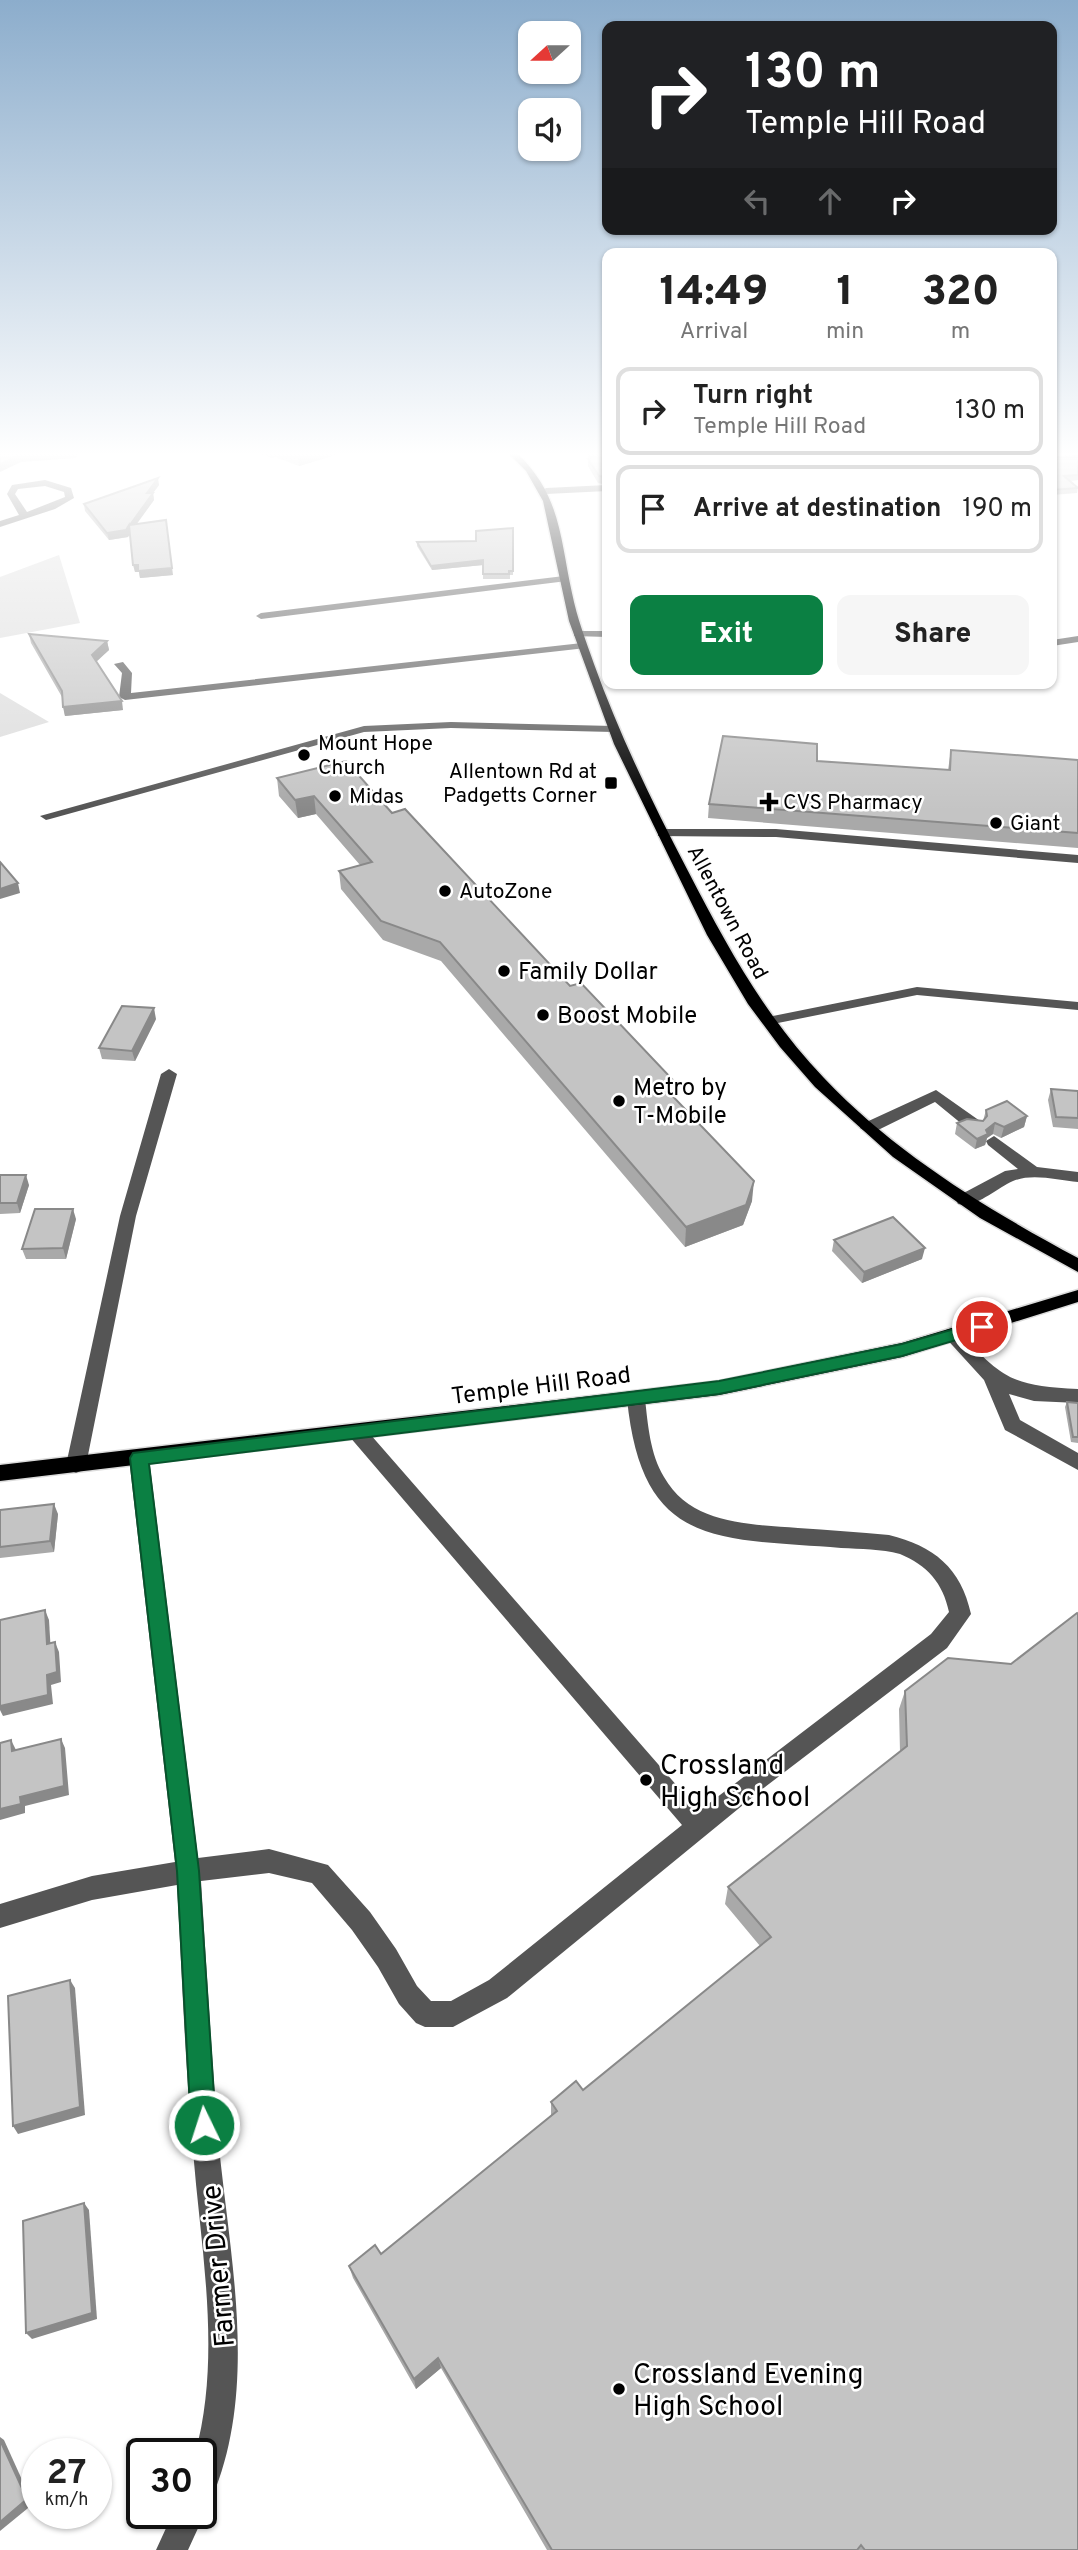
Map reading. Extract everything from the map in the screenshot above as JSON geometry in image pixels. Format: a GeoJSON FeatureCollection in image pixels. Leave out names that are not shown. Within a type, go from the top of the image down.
{"type":"FeatureCollection","features":[{"type":"Feature","properties":{"kind":"main road","name":"Allentown Road"},"geometry":{"type":"LineString","coordinates":[[563,573],[580,640],[613,729],[662,833],[735,974],[768,1021],[829,1093],[868,1128],[964,1200],[1078,1266]]}},
{"type":"Feature","properties":{"kind":"main road","name":"Temple Hill Road"},"geometry":{"type":"LineString","coordinates":[[0,1473],[719,1388],[902,1350],[1078,1296]]}},
{"type":"Feature","properties":{"kind":"street"},"geometry":{"type":"LineString","coordinates":[[261,616],[564,579]]}},
{"type":"Feature","properties":{"kind":"street"},"geometry":{"type":"LineString","coordinates":[[119,664],[127,673],[125,697],[602,635]]}},
{"type":"Feature","properties":{"kind":"street"},"geometry":{"type":"LineString","coordinates":[[1057,642],[1078,639]]}},
{"type":"Feature","properties":{"kind":"street"},"geometry":{"type":"LineString","coordinates":[[46,816],[337,734],[364,729],[451,725],[613,729]]}},
{"type":"Feature","properties":{"kind":"street"},"geometry":{"type":"LineString","coordinates":[[662,833],[776,834],[1078,859]]}},
{"type":"Feature","properties":{"kind":"street"},"geometry":{"type":"LineString","coordinates":[[768,1021],[917,991],[1078,1006]]}},
{"type":"Feature","properties":{"kind":"street"},"geometry":{"type":"LineString","coordinates":[[76,1465],[128,1216],[169,1074]]}},
{"type":"Feature","properties":{"kind":"street"},"geometry":{"type":"LineString","coordinates":[[868,1128],[936,1095],[974,1125]]}},
{"type":"Feature","properties":{"kind":"street"},"geometry":{"type":"LineString","coordinates":[[994,1140],[1033,1172]]}},
{"type":"Feature","properties":{"kind":"street"},"geometry":{"type":"LineString","coordinates":[[964,1200],[1011,1175],[1033,1172],[1078,1177]]}},
{"type":"Feature","properties":{"kind":"street"},"geometry":{"type":"LineString","coordinates":[[953,1335],[986,1375],[1013,1391],[1034,1395],[1078,1396]]}},
{"type":"Feature","properties":{"kind":"street"},"geometry":{"type":"LineString","coordinates":[[993,1379],[1012,1425],[1078,1462]]}},
{"type":"Feature","properties":{"kind":"street"},"geometry":{"type":"LineString","coordinates":[[0,1916],[92,1888],[188,1871],[269,1861],[319,1873],[361,1921],[387,1958],[408,1995],[425,2014],[453,2014],[498,1989],[757,1779],[939,1641],[960,1614],[958,1598],[940,1566],[911,1548],[889,1543],[732,1531],[691,1518],[676,1507],[657,1483],[643,1450],[636,1399]]}},
{"type":"Feature","properties":{"kind":"street"},"geometry":{"type":"LineString","coordinates":[[356,1431],[699,1828]]}},
{"type":"Feature","properties":{"kind":"street","name":"Farmer Drive"},"geometry":{"type":"LineString","coordinates":[[139,1458],[188,1871],[204,2125],[225,2359],[219,2421],[214,2438]]}},
{"type":"Feature","properties":{"kind":"street"},"geometry":{"type":"LineString","coordinates":[[172,2550],[182,2529]]}},
{"type":"Feature","properties":{"kind":"shaded area"},"geometry":{"type":"Polygon","coordinates":[[[11,573],[65,573],[80,623],[0,638],[0,577],[11,573]]]}},
{"type":"Feature","properties":{"kind":"shaded area"},"geometry":{"type":"Polygon","coordinates":[[[0,693],[49,722],[0,737],[0,693]]]}},
{"type":"Feature","properties":{"kind":"building"},"geometry":{"type":"Polygon","coordinates":[[[29,634],[107,641],[92,655],[122,701],[63,707],[62,691],[29,634]]]}},
{"type":"Feature","properties":{"kind":"building"},"geometry":{"type":"Polygon","coordinates":[[[723,736],[817,744],[817,761],[950,770],[951,750],[1078,760],[1078,833],[709,804],[723,736]]]}},
{"type":"Feature","properties":{"kind":"building"},"geometry":{"type":"Polygon","coordinates":[[[346,761],[392,813],[405,809],[570,986],[581,983],[672,1079],[660,1083],[754,1181],[746,1205],[686,1227],[440,942],[381,921],[339,871],[372,862],[314,796],[295,800],[277,778],[346,761]]]}},
{"type":"Feature","properties":{"kind":"building"},"geometry":{"type":"Polygon","coordinates":[[[0,862],[18,883],[0,889],[0,862]]]}},
{"type":"Feature","properties":{"kind":"building"},"geometry":{"type":"Polygon","coordinates":[[[122,1006],[154,1008],[132,1051],[99,1048],[122,1006]]]}},
{"type":"Feature","properties":{"kind":"building"},"geometry":{"type":"Polygon","coordinates":[[[1051,1089],[1078,1091],[1078,1118],[1056,1117],[1051,1089]]]}},
{"type":"Feature","properties":{"kind":"building"},"geometry":{"type":"Polygon","coordinates":[[[1007,1101],[1027,1116],[1004,1127],[995,1123],[986,1130],[988,1134],[977,1139],[957,1123],[967,1119],[983,1121],[987,1116],[986,1110],[1007,1101]]]}},
{"type":"Feature","properties":{"kind":"building"},"geometry":{"type":"Polygon","coordinates":[[[0,1175],[26,1175],[17,1203],[0,1203],[0,1175]]]}},
{"type":"Feature","properties":{"kind":"building"},"geometry":{"type":"Polygon","coordinates":[[[35,1209],[73,1209],[63,1248],[22,1249],[35,1209]]]}},
{"type":"Feature","properties":{"kind":"building"},"geometry":{"type":"Polygon","coordinates":[[[893,1217],[925,1248],[864,1272],[834,1240],[893,1217]]]}},
{"type":"Feature","properties":{"kind":"building"},"geometry":{"type":"Polygon","coordinates":[[[1067,1402],[1078,1403],[1078,1437],[1073,1437],[1067,1402]]]}},
{"type":"Feature","properties":{"kind":"building"},"geometry":{"type":"Polygon","coordinates":[[[54,1504],[50,1541],[0,1547],[0,1510],[54,1504]]]}},
{"type":"Feature","properties":{"kind":"building"},"geometry":{"type":"Polygon","coordinates":[[[45,1610],[47,1644],[55,1642],[57,1672],[47,1675],[48,1695],[0,1706],[0,1620],[45,1610]]]}},
{"type":"Feature","properties":{"kind":"building"},"geometry":{"type":"Polygon","coordinates":[[[1077,1613],[1078,2550],[865,2550],[861,2545],[857,2550],[552,2550],[438,2358],[414,2379],[349,2266],[375,2245],[381,2254],[557,2111],[551,2102],[576,2081],[583,2090],[771,1937],[728,1887],[907,1746],[905,1691],[948,1658],[1011,1664],[1077,1613]]]}},
{"type":"Feature","properties":{"kind":"building"},"geometry":{"type":"Polygon","coordinates":[[[61,1739],[64,1786],[20,1797],[21,1804],[0,1809],[0,1743],[11,1740],[12,1751],[61,1739]]]}},
{"type":"Feature","properties":{"kind":"building"},"geometry":{"type":"Polygon","coordinates":[[[70,1980],[80,2107],[13,2126],[8,1996],[70,1980]]]}},
{"type":"Feature","properties":{"kind":"building"},"geometry":{"type":"Polygon","coordinates":[[[84,2203],[92,2313],[26,2333],[23,2221],[84,2203]]]}},
{"type":"Feature","properties":{"kind":"building"},"geometry":{"type":"Polygon","coordinates":[[[0,2440],[21,2486],[21,2504],[0,2522],[0,2440]]]}},
{"type":"Feature","properties":{"kind":"place","name":"Mount Hope Church"},"geometry":{"type":"Point","coordinates":[304,755]}},
{"type":"Feature","properties":{"kind":"place","name":"Allentown Rd at Padgetts Corner"},"geometry":{"type":"Point","coordinates":[611,783]}},
{"type":"Feature","properties":{"kind":"place","name":"Midas"},"geometry":{"type":"Point","coordinates":[335,796]}},
{"type":"Feature","properties":{"kind":"place","name":"CVS Pharmacy"},"geometry":{"type":"Point","coordinates":[769,802]}},
{"type":"Feature","properties":{"kind":"place","name":"Giant"},"geometry":{"type":"Point","coordinates":[996,823]}},
{"type":"Feature","properties":{"kind":"place","name":"AutoZone"},"geometry":{"type":"Point","coordinates":[445,891]}},
{"type":"Feature","properties":{"kind":"place","name":"Family Dollar"},"geometry":{"type":"Point","coordinates":[504,971]}},
{"type":"Feature","properties":{"kind":"place","name":"Boost Mobile"},"geometry":{"type":"Point","coordinates":[543,1015]}},
{"type":"Feature","properties":{"kind":"place","name":"Metro by T-Mobile"},"geometry":{"type":"Point","coordinates":[619,1101]}},
{"type":"Feature","properties":{"kind":"place","name":"Crossland High School"},"geometry":{"type":"Point","coordinates":[646,1780]}},
{"type":"Feature","properties":{"kind":"place","name":"Crossland Evening High School"},"geometry":{"type":"Point","coordinates":[619,2389]}},
{"type":"Feature","properties":{"kind":"route"},"geometry":{"type":"LineString","coordinates":[[204,2125],[188,1871],[139,1458],[719,1388],[902,1350],[982,1327]]}}]}
